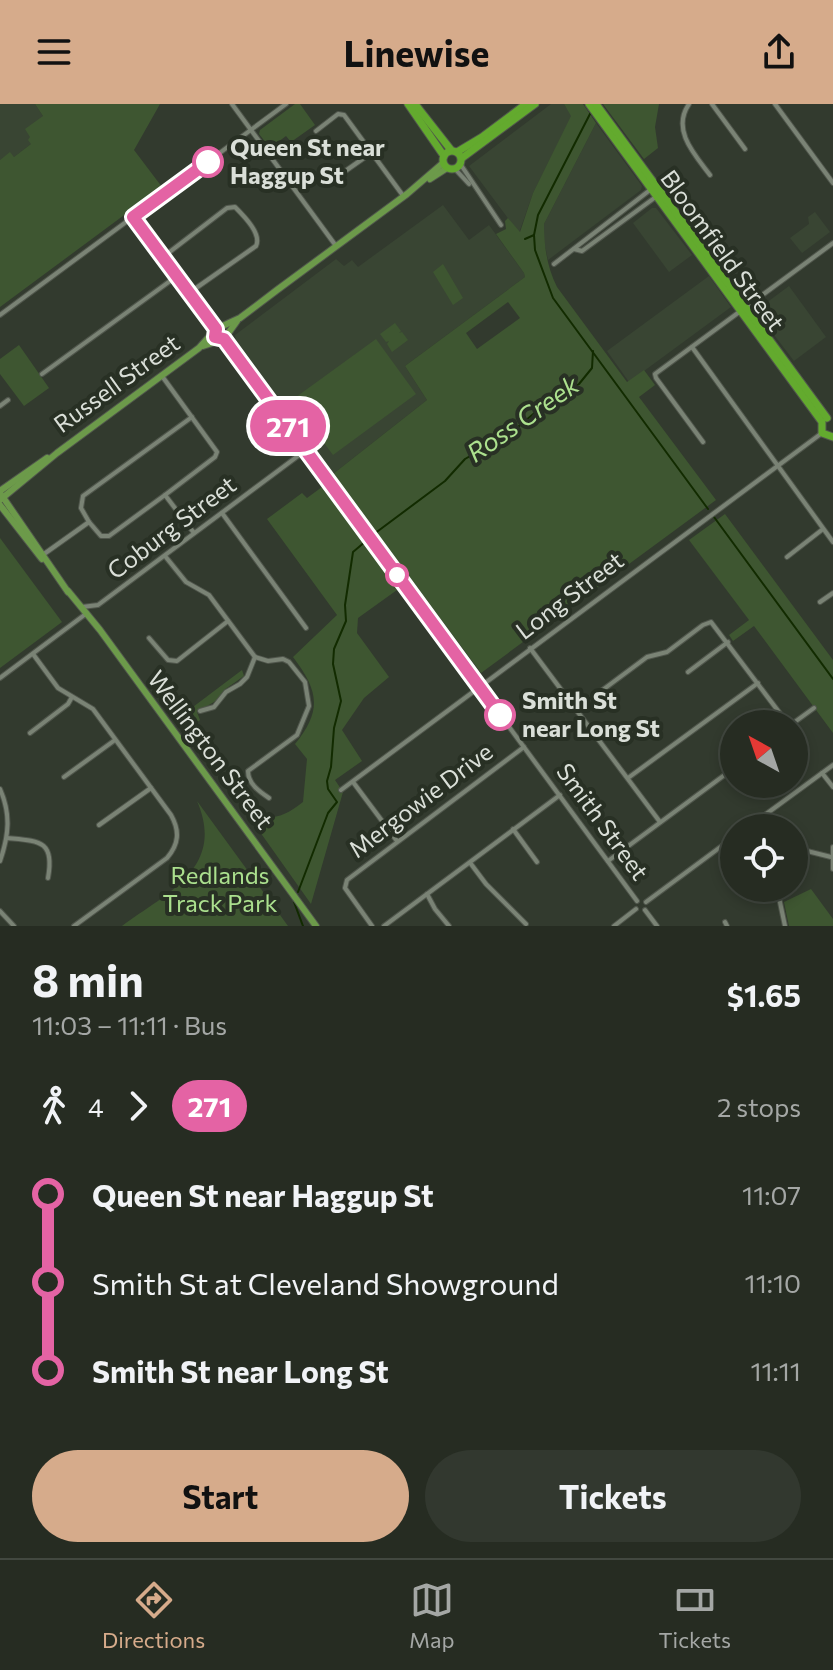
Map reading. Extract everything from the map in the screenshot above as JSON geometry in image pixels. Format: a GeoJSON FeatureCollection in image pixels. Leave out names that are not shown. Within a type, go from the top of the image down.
{"type":"FeatureCollection","features":[{"type":"Feature","properties":{"kind":"highway"},"geometry":{"type":"LineString","coordinates":[[408,104],[452,160]]}},
{"type":"Feature","properties":{"kind":"highway"},"geometry":{"type":"LineString","coordinates":[[415,104],[452,160]]}},
{"type":"Feature","properties":{"kind":"highway","name":"Russell Street"},"geometry":{"type":"LineString","coordinates":[[452,160],[535,104]]}},
{"type":"Feature","properties":{"kind":"highway","name":"Bloomfield Street"},"geometry":{"type":"LineString","coordinates":[[589,104],[598,109],[827,420]]}},
{"type":"Feature","properties":{"kind":"highway","name":"Russell Street"},"geometry":{"type":"LineString","coordinates":[[452,160],[522,105]]}},
{"type":"Feature","properties":{"kind":"highway","name":"Bloomfield Street"},"geometry":{"type":"LineString","coordinates":[[743,309],[753,315],[827,420]]}},
{"type":"Feature","properties":{"kind":"highway"},"geometry":{"type":"LineString","coordinates":[[827,420],[822,433],[833,436]]}},
{"type":"Feature","properties":{"kind":"main road","name":"Russell Street"},"geometry":{"type":"LineString","coordinates":[[1,497],[452,160]]}},
{"type":"Feature","properties":{"kind":"main road","name":"Wellington Street"},"geometry":{"type":"LineString","coordinates":[[1,497],[44,554],[55,574]]}},
{"type":"Feature","properties":{"kind":"main road","name":"Wellington Street"},"geometry":{"type":"LineString","coordinates":[[1,497],[316,926]]}},
{"type":"Feature","properties":{"kind":"street"},"geometry":{"type":"LineString","coordinates":[[232,104],[336,246]]}},
{"type":"Feature","properties":{"kind":"street"},"geometry":{"type":"LineString","coordinates":[[0,315],[286,104]]}},
{"type":"Feature","properties":{"kind":"street"},"geometry":{"type":"LineString","coordinates":[[689,104],[684,113],[685,143],[710,175]]}},
{"type":"Feature","properties":{"kind":"street"},"geometry":{"type":"LineString","coordinates":[[712,104],[745,149]]}},
{"type":"Feature","properties":{"kind":"street"},"geometry":{"type":"LineString","coordinates":[[775,104],[833,183]]}},
{"type":"Feature","properties":{"kind":"street"},"geometry":{"type":"LineString","coordinates":[[316,131],[341,114],[406,195]]}},
{"type":"Feature","properties":{"kind":"street"},"geometry":{"type":"LineString","coordinates":[[344,172],[371,153]]}},
{"type":"Feature","properties":{"kind":"street"},"geometry":{"type":"LineString","coordinates":[[452,160],[501,225]]}},
{"type":"Feature","properties":{"kind":"street"},"geometry":{"type":"LineString","coordinates":[[554,264],[598,229],[656,190]]}},
{"type":"Feature","properties":{"kind":"street"},"geometry":{"type":"LineString","coordinates":[[574,249],[582,251],[604,237],[656,190]]}},
{"type":"Feature","properties":{"kind":"street"},"geometry":{"type":"LineString","coordinates":[[163,257],[227,208],[235,207],[257,234],[256,246],[189,293]]}},
{"type":"Feature","properties":{"kind":"street","name":"Smith Street"},"geometry":{"type":"LineString","coordinates":[[133,217],[637,901]]}},
{"type":"Feature","properties":{"kind":"street"},"geometry":{"type":"LineString","coordinates":[[598,229],[604,237]]}},
{"type":"Feature","properties":{"kind":"street"},"geometry":{"type":"LineString","coordinates":[[703,442],[655,374],[833,243]]}},
{"type":"Feature","properties":{"kind":"street"},"geometry":{"type":"LineString","coordinates":[[42,374],[177,276]]}},
{"type":"Feature","properties":{"kind":"street"},"geometry":{"type":"LineString","coordinates":[[753,315],[764,293]]}},
{"type":"Feature","properties":{"kind":"street"},"geometry":{"type":"LineString","coordinates":[[692,347],[833,542]]}},
{"type":"Feature","properties":{"kind":"street"},"geometry":{"type":"LineString","coordinates":[[162,376],[192,417],[217,452],[215,457],[109,536],[101,536],[81,508],[83,496],[192,417]]}},
{"type":"Feature","properties":{"kind":"street"},"geometry":{"type":"LineString","coordinates":[[0,406],[8,400]]}},
{"type":"Feature","properties":{"kind":"street","name":"Long Street"},"geometry":{"type":"LineString","coordinates":[[341,790],[822,433]]}},
{"type":"Feature","properties":{"kind":"street","name":"Coburg Street"},"geometry":{"type":"LineString","coordinates":[[88,617],[98,605],[306,450]]}},
{"type":"Feature","properties":{"kind":"street"},"geometry":{"type":"LineString","coordinates":[[165,495],[194,533]]}},
{"type":"Feature","properties":{"kind":"street"},"geometry":{"type":"LineString","coordinates":[[222,513],[306,628]]}},
{"type":"Feature","properties":{"kind":"street"},"geometry":{"type":"LineString","coordinates":[[44,554],[89,522]]}},
{"type":"Feature","properties":{"kind":"street"},"geometry":{"type":"LineString","coordinates":[[787,557],[823,529]]}},
{"type":"Feature","properties":{"kind":"street"},"geometry":{"type":"LineString","coordinates":[[165,556],[186,582],[209,595],[255,657],[268,661],[283,659],[305,682],[309,706],[300,731],[248,771],[258,791],[269,798]]}},
{"type":"Feature","properties":{"kind":"street"},"geometry":{"type":"LineString","coordinates":[[820,602],[833,593]]}},
{"type":"Feature","properties":{"kind":"street","name":"Coburg Street"},"geometry":{"type":"LineString","coordinates":[[80,608],[98,605]]}},
{"type":"Feature","properties":{"kind":"street"},"geometry":{"type":"LineString","coordinates":[[74,624],[80,608]]}},
{"type":"Feature","properties":{"kind":"street"},"geometry":{"type":"LineString","coordinates":[[0,678],[88,617]]}},
{"type":"Feature","properties":{"kind":"street"},"geometry":{"type":"LineString","coordinates":[[149,638],[168,660],[177,661],[228,621]]}},
{"type":"Feature","properties":{"kind":"street"},"geometry":{"type":"LineString","coordinates":[[577,709],[647,657],[667,652],[707,623],[715,624],[779,710]]}},
{"type":"Feature","properties":{"kind":"street"},"geometry":{"type":"LineString","coordinates":[[688,672],[728,642]]}},
{"type":"Feature","properties":{"kind":"street"},"geometry":{"type":"LineString","coordinates":[[530,648],[660,822]]}},
{"type":"Feature","properties":{"kind":"street"},"geometry":{"type":"LineString","coordinates":[[33,654],[58,688],[93,709],[176,825],[177,839],[172,852],[74,926]]}},
{"type":"Feature","properties":{"kind":"street"},"geometry":{"type":"LineString","coordinates":[[200,711],[214,707],[232,687],[240,684],[247,677],[255,657]]}},
{"type":"Feature","properties":{"kind":"street"},"geometry":{"type":"LineString","coordinates":[[628,778],[758,683]]}},
{"type":"Feature","properties":{"kind":"street"},"geometry":{"type":"LineString","coordinates":[[30,733],[68,704],[72,697]]}},
{"type":"Feature","properties":{"kind":"street"},"geometry":{"type":"LineString","coordinates":[[808,712],[814,708]]}},
{"type":"Feature","properties":{"kind":"street"},"geometry":{"type":"LineString","coordinates":[[64,777],[115,740]]}},
{"type":"Feature","properties":{"kind":"street","name":"Mergowie Drive"},"geometry":{"type":"LineString","coordinates":[[372,926],[345,888],[347,880],[524,747]]}},
{"type":"Feature","properties":{"kind":"street"},"geometry":{"type":"LineString","coordinates":[[808,783],[833,765]]}},
{"type":"Feature","properties":{"kind":"street"},"geometry":{"type":"LineString","coordinates":[[822,773],[833,787]]}},
{"type":"Feature","properties":{"kind":"street"},"geometry":{"type":"LineString","coordinates":[[608,861],[720,778]]}},
{"type":"Feature","properties":{"kind":"street"},"geometry":{"type":"LineString","coordinates":[[352,781],[397,841]]}},
{"type":"Feature","properties":{"kind":"street"},"geometry":{"type":"LineString","coordinates":[[99,825],[151,788]]}},
{"type":"Feature","properties":{"kind":"street"},"geometry":{"type":"LineString","coordinates":[[0,789],[7,808],[7,838],[0,861]]}},
{"type":"Feature","properties":{"kind":"street"},"geometry":{"type":"LineString","coordinates":[[384,926],[560,795]]}},
{"type":"Feature","properties":{"kind":"street"},"geometry":{"type":"LineString","coordinates":[[766,814],[788,798]]}},
{"type":"Feature","properties":{"kind":"street"},"geometry":{"type":"LineString","coordinates":[[513,829],[537,862]]}},
{"type":"Feature","properties":{"kind":"street"},"geometry":{"type":"LineString","coordinates":[[7,838],[36,841],[44,845],[50,859],[48,878]]}},
{"type":"Feature","properties":{"kind":"street"},"geometry":{"type":"LineString","coordinates":[[636,909],[637,901],[646,902],[720,847]]}},
{"type":"Feature","properties":{"kind":"street"},"geometry":{"type":"LineString","coordinates":[[833,847],[833,869]]}},
{"type":"Feature","properties":{"kind":"street"},"geometry":{"type":"LineString","coordinates":[[808,851],[831,857]]}},
{"type":"Feature","properties":{"kind":"street"},"geometry":{"type":"LineString","coordinates":[[471,864],[486,884],[526,924]]}},
{"type":"Feature","properties":{"kind":"street"},"geometry":{"type":"LineString","coordinates":[[427,894],[449,926]]}},
{"type":"Feature","properties":{"kind":"street"},"geometry":{"type":"LineString","coordinates":[[614,926],[636,909],[645,910],[646,902]]}},
{"type":"Feature","properties":{"kind":"street"},"geometry":{"type":"LineString","coordinates":[[780,902],[784,926]]}},
{"type":"Feature","properties":{"kind":"street","name":"Smith Street"},"geometry":{"type":"LineString","coordinates":[[645,910],[657,926]]}},
{"type":"Feature","properties":{"kind":"street"},"geometry":{"type":"LineString","coordinates":[[0,911],[14,926]]}},
{"type":"Feature","properties":{"kind":"shaded area"},"geometry":{"type":"Polygon","coordinates":[[[0,104],[35,104],[43,116],[31,144],[14,157],[10,153],[0,160],[0,104]]]}},
{"type":"Feature","properties":{"kind":"shaded area"},"geometry":{"type":"Polygon","coordinates":[[[551,104],[564,104],[572,116],[533,193],[519,233],[469,166],[551,104]]]}},
{"type":"Feature","properties":{"kind":"shaded area"},"geometry":{"type":"Polygon","coordinates":[[[596,123],[642,186],[641,190],[548,260],[544,224],[596,123]]]}},
{"type":"Feature","properties":{"kind":"shaded area"},"geometry":{"type":"Polygon","coordinates":[[[443,205],[469,240],[489,225],[525,277],[405,366],[427,400],[333,474],[236,342],[235,335],[336,259],[344,266],[352,260],[358,267],[443,205]]]}},
{"type":"Feature","properties":{"kind":"shaded area"},"geometry":{"type":"Polygon","coordinates":[[[656,208],[692,255],[669,272],[633,223],[656,208]]]}},
{"type":"Feature","properties":{"kind":"shaded area"},"geometry":{"type":"Polygon","coordinates":[[[815,212],[830,232],[802,253],[790,238],[809,224],[808,217],[815,212]]]}},
{"type":"Feature","properties":{"kind":"shaded area"},"geometry":{"type":"Polygon","coordinates":[[[709,276],[731,307],[629,382],[607,351],[709,276]]]}},
{"type":"Feature","properties":{"kind":"shaded area"},"geometry":{"type":"Polygon","coordinates":[[[789,286],[826,337],[794,361],[758,314],[762,306],[789,286]]]}},
{"type":"Feature","properties":{"kind":"green space"},"geometry":{"type":"Polygon","coordinates":[[[35,104],[160,104],[134,150],[162,187],[0,307],[0,160],[10,152],[14,157],[31,144],[25,129],[43,116],[35,104]]]}},
{"type":"Feature","properties":{"kind":"green space"},"geometry":{"type":"Polygon","coordinates":[[[295,104],[300,104],[315,125],[291,142],[286,136],[270,148],[259,134],[260,130],[295,104]]]}},
{"type":"Feature","properties":{"kind":"green space"},"geometry":{"type":"Polygon","coordinates":[[[564,104],[583,104],[596,123],[544,224],[547,256],[557,287],[627,382],[644,370],[655,385],[639,397],[716,500],[481,673],[333,474],[427,400],[405,366],[525,277],[496,234],[506,229],[505,221],[508,218],[520,232],[533,193],[571,116],[564,104]],[[508,302],[466,333],[477,349],[520,318],[508,302]]]}},
{"type":"Feature","properties":{"kind":"green space"},"geometry":{"type":"Polygon","coordinates":[[[603,104],[659,104],[655,127],[658,148],[644,159],[603,104]]]}},
{"type":"Feature","properties":{"kind":"green space"},"geometry":{"type":"Polygon","coordinates":[[[443,264],[463,298],[453,305],[433,272],[443,264]]]}},
{"type":"Feature","properties":{"kind":"green space"},"geometry":{"type":"Polygon","coordinates":[[[395,323],[401,331],[399,333],[402,332],[408,340],[392,352],[387,344],[389,341],[386,342],[380,334],[395,323]]]}},
{"type":"Feature","properties":{"kind":"green space"},"geometry":{"type":"Polygon","coordinates":[[[376,339],[416,394],[333,455],[292,400],[376,339]]]}},
{"type":"Feature","properties":{"kind":"green space"},"geometry":{"type":"Polygon","coordinates":[[[19,345],[49,388],[24,406],[0,374],[0,359],[19,345]]]}},
{"type":"Feature","properties":{"kind":"green space"},"geometry":{"type":"Polygon","coordinates":[[[322,487],[386,569],[397,590],[358,618],[357,633],[389,677],[364,698],[342,730],[362,761],[335,780],[343,792],[311,904],[248,815],[277,816],[303,802],[307,759],[295,744],[310,721],[314,700],[308,680],[293,657],[337,615],[267,519],[302,493],[307,498],[322,487]]]}},
{"type":"Feature","properties":{"kind":"green space"},"geometry":{"type":"Polygon","coordinates":[[[725,514],[833,660],[833,733],[754,626],[733,641],[729,635],[749,620],[689,540],[725,514]]]}},
{"type":"Feature","properties":{"kind":"green space"},"geometry":{"type":"Polygon","coordinates":[[[0,538],[62,622],[0,668],[0,538]]]}},
{"type":"Feature","properties":{"kind":"green space"},"geometry":{"type":"Polygon","coordinates":[[[242,670],[244,676],[224,690],[219,699],[197,712],[200,720],[186,731],[177,719],[242,670]]]}},
{"type":"Feature","properties":{"kind":"green space","name":"Redlands Track Park"},"geometry":{"type":"Polygon","coordinates":[[[197,801],[288,926],[122,926],[173,890],[198,861],[204,844],[204,824],[197,801]]]}},
{"type":"Feature","properties":{"kind":"green space"},"geometry":{"type":"Polygon","coordinates":[[[811,889],[833,919],[833,926],[789,926],[784,902],[808,902],[808,890],[811,889]]]}},
{"type":"Feature","properties":{"kind":"waterway","name":"Ross Creek"},"geometry":{"type":"LineString","coordinates":[[591,112],[538,215],[535,250],[553,298],[708,509]]}},
{"type":"Feature","properties":{"kind":"waterway"},"geometry":{"type":"LineString","coordinates":[[525,239],[534,235]]}},
{"type":"Feature","properties":{"kind":"waterway","name":"Ross Creek"},"geometry":{"type":"LineString","coordinates":[[374,534],[445,481],[465,459],[512,432],[544,405],[579,384],[592,368],[593,351]]}},
{"type":"Feature","properties":{"kind":"waterway"},"geometry":{"type":"LineString","coordinates":[[714,517],[833,679]]}},
{"type":"Feature","properties":{"kind":"waterway","name":"Ross Creek"},"geometry":{"type":"LineString","coordinates":[[298,892],[328,813],[337,802],[328,789],[327,781],[341,701],[333,664],[334,649],[346,621],[345,605],[353,552],[366,541]]}},
{"type":"Feature","properties":{"kind":"waterway","name":"Ross Creek"},"geometry":{"type":"LineString","coordinates":[[294,902],[303,926]]}},
{"type":"Feature","properties":{"kind":"bus line","name":"271"},"geometry":{"type":"LineString","coordinates":[[208,162],[133,217],[216,329],[215,337],[224,339],[500,715]]}},
{"type":"Feature","properties":{"kind":"place","name":"Queen St near Haggup St"},"geometry":{"type":"Point","coordinates":[208,162]}},
{"type":"Feature","properties":{"kind":"place","name":"Smith St near Long St"},"geometry":{"type":"Point","coordinates":[500,715]}}]}
